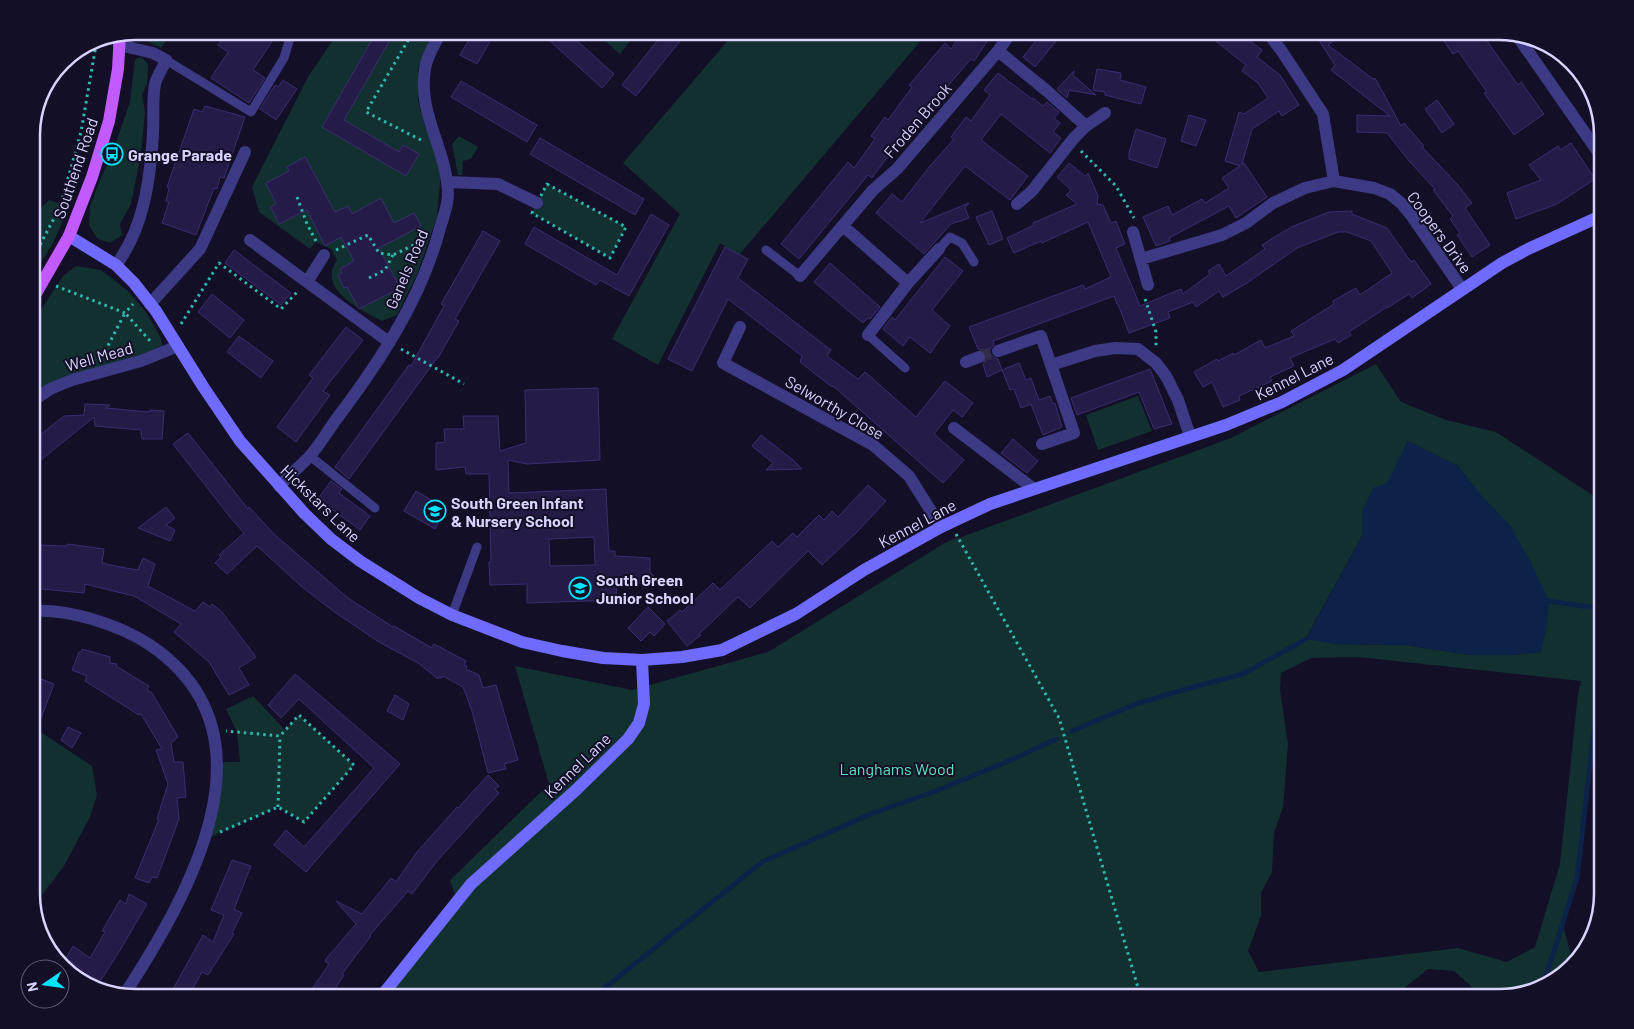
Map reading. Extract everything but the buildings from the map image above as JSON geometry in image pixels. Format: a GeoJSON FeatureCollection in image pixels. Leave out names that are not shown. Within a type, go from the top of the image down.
{"type":"FeatureCollection","features":[{"type":"Feature","properties":{"kind":"main road","name":"Southend Road"},"geometry":{"type":"LineString","coordinates":[[40,288],[69,236],[92,177],[109,122],[118,69],[119,42]]}},
{"type":"Feature","properties":{"kind":"street","name":"Ganels Road"},"geometry":{"type":"LineString","coordinates":[[279,486],[310,456],[367,379],[414,297],[436,244],[448,198],[448,182],[444,162],[425,104],[424,83],[425,68],[437,40]]}},
{"type":"Feature","properties":{"kind":"street","name":"Froden Brook"},"geometry":{"type":"LineString","coordinates":[[800,276],[873,190],[897,169],[1006,40]]}},
{"type":"Feature","properties":{"kind":"street"},"geometry":{"type":"LineString","coordinates":[[1273,40],[1323,114],[1334,181]]}},
{"type":"Feature","properties":{"kind":"street"},"geometry":{"type":"LineString","coordinates":[[116,265],[134,235],[145,202],[153,134],[155,84],[166,60],[123,41]]}},
{"type":"Feature","properties":{"kind":"street"},"geometry":{"type":"LineString","coordinates":[[1522,43],[1594,146]]}},
{"type":"Feature","properties":{"kind":"street"},"geometry":{"type":"LineString","coordinates":[[998,51],[1086,126]]}},
{"type":"Feature","properties":{"kind":"street"},"geometry":{"type":"LineString","coordinates":[[1017,204],[1032,191],[1086,126],[1105,113]]}},
{"type":"Feature","properties":{"kind":"street"},"geometry":{"type":"LineString","coordinates":[[147,299],[200,249],[245,152]]}},
{"type":"Feature","properties":{"kind":"street","name":"Coopers Drive"},"geometry":{"type":"LineString","coordinates":[[1141,259],[1222,235],[1246,223],[1273,202],[1305,188],[1334,181],[1374,188],[1390,194],[1401,202],[1462,289]]}},
{"type":"Feature","properties":{"kind":"street"},"geometry":{"type":"LineString","coordinates":[[448,182],[498,184],[537,203]]}},
{"type":"Feature","properties":{"kind":"street","name":"Kennel Lane"},"geometry":{"type":"LineString","coordinates":[[387,989],[471,884],[576,790],[628,739],[639,723],[644,704],[642,660],[682,657],[722,650],[796,614],[864,570],[946,525],[990,504],[1226,425],[1282,402],[1343,370],[1502,263],[1594,219]]}},
{"type":"Feature","properties":{"kind":"street"},"geometry":{"type":"LineString","coordinates":[[843,226],[908,283]]}},
{"type":"Feature","properties":{"kind":"street"},"geometry":{"type":"LineString","coordinates":[[1133,232],[1148,285]]}},
{"type":"Feature","properties":{"kind":"street","name":"Hickstars Lane"},"geometry":{"type":"LineString","coordinates":[[69,236],[116,265],[147,299],[240,441],[304,513],[331,539],[360,562],[452,616],[522,642],[562,652],[603,658],[642,660]]}},
{"type":"Feature","properties":{"kind":"street"},"geometry":{"type":"LineString","coordinates":[[250,240],[389,342]]}},
{"type":"Feature","properties":{"kind":"street"},"geometry":{"type":"LineString","coordinates":[[868,335],[908,283],[940,249]]}},
{"type":"Feature","properties":{"kind":"street"},"geometry":{"type":"LineString","coordinates":[[307,282],[324,255]]}},
{"type":"Feature","properties":{"kind":"street","name":"Selworthy Close"},"geometry":{"type":"LineString","coordinates":[[740,327],[723,363],[873,445],[909,476],[946,525]]}},
{"type":"Feature","properties":{"kind":"street"},"geometry":{"type":"LineString","coordinates":[[998,351],[1041,336],[1074,433],[1042,444]]}},
{"type":"Feature","properties":{"kind":"street","name":"Well Mead"},"geometry":{"type":"LineString","coordinates":[[40,396],[50,389],[72,380],[161,354],[175,342]]}},
{"type":"Feature","properties":{"kind":"street"},"geometry":{"type":"LineString","coordinates":[[1051,365],[1094,351],[1115,348],[1138,349],[1156,363],[1166,376],[1178,400],[1190,436]]}},
{"type":"Feature","properties":{"kind":"street"},"geometry":{"type":"LineString","coordinates":[[966,362],[979,358]]}},
{"type":"Feature","properties":{"kind":"street"},"geometry":{"type":"LineString","coordinates":[[954,428],[1034,489]]}},
{"type":"Feature","properties":{"kind":"street"},"geometry":{"type":"LineString","coordinates":[[40,611],[92,619],[144,641],[168,658],[194,686],[208,713],[213,730],[216,744],[217,775],[213,805],[204,840],[189,881],[172,916],[128,988]]}},
{"type":"Feature","properties":{"kind":"lane"},"geometry":{"type":"LineString","coordinates":[[166,60],[251,112],[284,58],[289,40]]}},
{"type":"Feature","properties":{"kind":"lane"},"geometry":{"type":"LineString","coordinates":[[940,249],[950,237],[962,243],[974,262]]}},
{"type":"Feature","properties":{"kind":"lane"},"geometry":{"type":"LineString","coordinates":[[766,250],[800,276]]}},
{"type":"Feature","properties":{"kind":"lane"},"geometry":{"type":"LineString","coordinates":[[868,335],[905,368]]}},
{"type":"Feature","properties":{"kind":"lane"},"geometry":{"type":"LineString","coordinates":[[310,456],[374,508]]}},
{"type":"Feature","properties":{"kind":"lane"},"geometry":{"type":"LineString","coordinates":[[452,616],[477,547]]}},
{"type":"Feature","properties":{"kind":"path"},"geometry":{"type":"LineString","coordinates":[[408,40],[366,112],[440,149]]}},
{"type":"Feature","properties":{"kind":"path"},"geometry":{"type":"LineString","coordinates":[[40,246],[60,207],[81,132],[95,49]]}},
{"type":"Feature","properties":{"kind":"path"},"geometry":{"type":"LineString","coordinates":[[1072,142],[1116,186],[1136,222],[1133,232]]}},
{"type":"Feature","properties":{"kind":"path"},"geometry":{"type":"LineString","coordinates":[[547,184],[626,227],[610,258],[532,214],[537,203],[547,184]]}},
{"type":"Feature","properties":{"kind":"path"},"geometry":{"type":"LineString","coordinates":[[297,197],[307,224],[324,255],[368,235],[379,253],[393,255],[439,233]]}},
{"type":"Feature","properties":{"kind":"path"},"geometry":{"type":"LineString","coordinates":[[369,278],[385,270],[393,255]]}},
{"type":"Feature","properties":{"kind":"path"},"geometry":{"type":"LineString","coordinates":[[175,342],[219,263],[281,309],[307,282]]}},
{"type":"Feature","properties":{"kind":"path"},"geometry":{"type":"LineString","coordinates":[[44,281],[125,313],[161,354]]}},
{"type":"Feature","properties":{"kind":"path"},"geometry":{"type":"LineString","coordinates":[[1148,285],[1143,294],[1156,332],[1156,363]]}},
{"type":"Feature","properties":{"kind":"path"},"geometry":{"type":"LineString","coordinates":[[94,373],[125,313],[147,299]]}},
{"type":"Feature","properties":{"kind":"path"},"geometry":{"type":"LineString","coordinates":[[389,342],[464,384]]}},
{"type":"Feature","properties":{"kind":"path"},"geometry":{"type":"LineString","coordinates":[[946,525],[1059,718],[1138,989]]}},
{"type":"Feature","properties":{"kind":"path"},"geometry":{"type":"LineString","coordinates":[[299,715],[354,765],[304,822],[278,806],[280,736],[299,715]]}},
{"type":"Feature","properties":{"kind":"path"},"geometry":{"type":"LineString","coordinates":[[213,730],[280,736]]}},
{"type":"Feature","properties":{"kind":"path"},"geometry":{"type":"LineString","coordinates":[[204,840],[278,806]]}},
{"type":"Feature","properties":{"kind":"green space"},"geometry":{"type":"Polygon","coordinates":[[[144,40],[166,40],[161,48],[144,40]]]}},
{"type":"Feature","properties":{"kind":"green space"},"geometry":{"type":"Polygon","coordinates":[[[333,40],[429,40],[418,69],[418,100],[441,170],[437,217],[417,274],[397,315],[382,321],[349,301],[335,287],[332,271],[337,260],[331,249],[316,242],[310,249],[259,212],[252,187],[308,77],[333,40]]]}},
{"type":"Feature","properties":{"kind":"green space"},"geometry":{"type":"Polygon","coordinates":[[[604,40],[631,40],[620,54],[604,40]]]}},
{"type":"Feature","properties":{"kind":"green space"},"geometry":{"type":"Polygon","coordinates":[[[728,40],[921,40],[739,255],[720,243],[658,365],[612,339],[680,214],[623,163],[728,40]]]}},
{"type":"Feature","properties":{"kind":"green space"},"geometry":{"type":"Polygon","coordinates":[[[141,57],[148,64],[147,84],[142,94],[145,112],[141,154],[131,204],[120,224],[122,235],[110,243],[98,239],[89,226],[90,206],[112,154],[130,102],[135,60],[141,57]]]}},
{"type":"Feature","properties":{"kind":"green space"},"geometry":{"type":"Polygon","coordinates":[[[459,136],[478,147],[471,159],[463,161],[462,175],[458,175],[452,144],[459,136]]]}},
{"type":"Feature","properties":{"kind":"green space"},"geometry":{"type":"Polygon","coordinates":[[[547,184],[626,227],[610,258],[532,213],[547,184]]]}},
{"type":"Feature","properties":{"kind":"green space"},"geometry":{"type":"Polygon","coordinates":[[[49,200],[69,207],[52,245],[40,264],[40,209],[49,200]]]}},
{"type":"Feature","properties":{"kind":"green space"},"geometry":{"type":"Polygon","coordinates":[[[76,266],[101,270],[127,290],[146,312],[161,338],[162,346],[40,400],[40,311],[63,276],[76,266]]]}},
{"type":"Feature","properties":{"kind":"green space","name":"Langhams Wood"},"geometry":{"type":"Polygon","coordinates":[[[1376,364],[1401,402],[1446,420],[1496,432],[1594,496],[1594,733],[1577,878],[1563,926],[1570,951],[1570,957],[1552,973],[1530,984],[1499,989],[1472,989],[1454,971],[1428,969],[1403,989],[387,989],[457,901],[450,880],[549,784],[515,666],[632,690],[768,652],[943,544],[1231,438],[1376,364]],[[1408,441],[1362,536],[1306,638],[1335,644],[1405,645],[1470,655],[1512,655],[1541,652],[1538,581],[1530,561],[1458,466],[1408,441]],[[1358,657],[1311,658],[1281,673],[1280,690],[1288,744],[1283,807],[1274,833],[1272,872],[1261,893],[1261,916],[1248,951],[1259,972],[1458,948],[1507,962],[1535,947],[1560,864],[1581,681],[1358,657]]]}},
{"type":"Feature","properties":{"kind":"green space"},"geometry":{"type":"Polygon","coordinates":[[[1138,396],[1152,431],[1098,450],[1086,415],[1138,396]]]}},
{"type":"Feature","properties":{"kind":"green space"},"geometry":{"type":"Polygon","coordinates":[[[253,696],[285,730],[299,715],[354,765],[304,822],[278,807],[204,840],[218,762],[240,762],[237,732],[226,709],[253,696]]]}},
{"type":"Feature","properties":{"kind":"green space"},"geometry":{"type":"Polygon","coordinates":[[[40,732],[92,766],[97,795],[90,817],[64,866],[40,898],[40,732]]]}},
{"type":"Feature","properties":{"kind":"water"},"geometry":{"type":"Polygon","coordinates":[[[1408,441],[1458,466],[1482,496],[1509,524],[1530,561],[1549,601],[1546,631],[1541,652],[1512,655],[1470,655],[1405,645],[1335,644],[1306,639],[1362,536],[1362,511],[1373,488],[1387,483],[1408,441]]]}},
{"type":"Feature","properties":{"kind":"waterway"},"geometry":{"type":"LineString","coordinates":[[1549,601],[1594,608]]}},
{"type":"Feature","properties":{"kind":"waterway"},"geometry":{"type":"LineString","coordinates":[[1072,731],[1136,704],[1243,674],[1306,639]]}},
{"type":"Feature","properties":{"kind":"waterway"},"geometry":{"type":"LineString","coordinates":[[1546,976],[1577,878],[1594,731]]}},
{"type":"Feature","properties":{"kind":"waterway"},"geometry":{"type":"LineString","coordinates":[[603,989],[762,862],[873,813],[936,791],[1056,739]]}},
{"type":"Feature","properties":{"kind":"tunnel"},"geometry":{"type":"LineString","coordinates":[[979,357],[998,351]]}},
{"type":"Feature","properties":{"kind":"place","name":"Grange Parade"},"geometry":{"type":"Point","coordinates":[112,154]}},
{"type":"Feature","properties":{"kind":"place","name":"South Green Infant & Nursery School"},"geometry":{"type":"Point","coordinates":[435,511]}},
{"type":"Feature","properties":{"kind":"place","name":"South Green Junior School"},"geometry":{"type":"Point","coordinates":[580,588]}}]}
